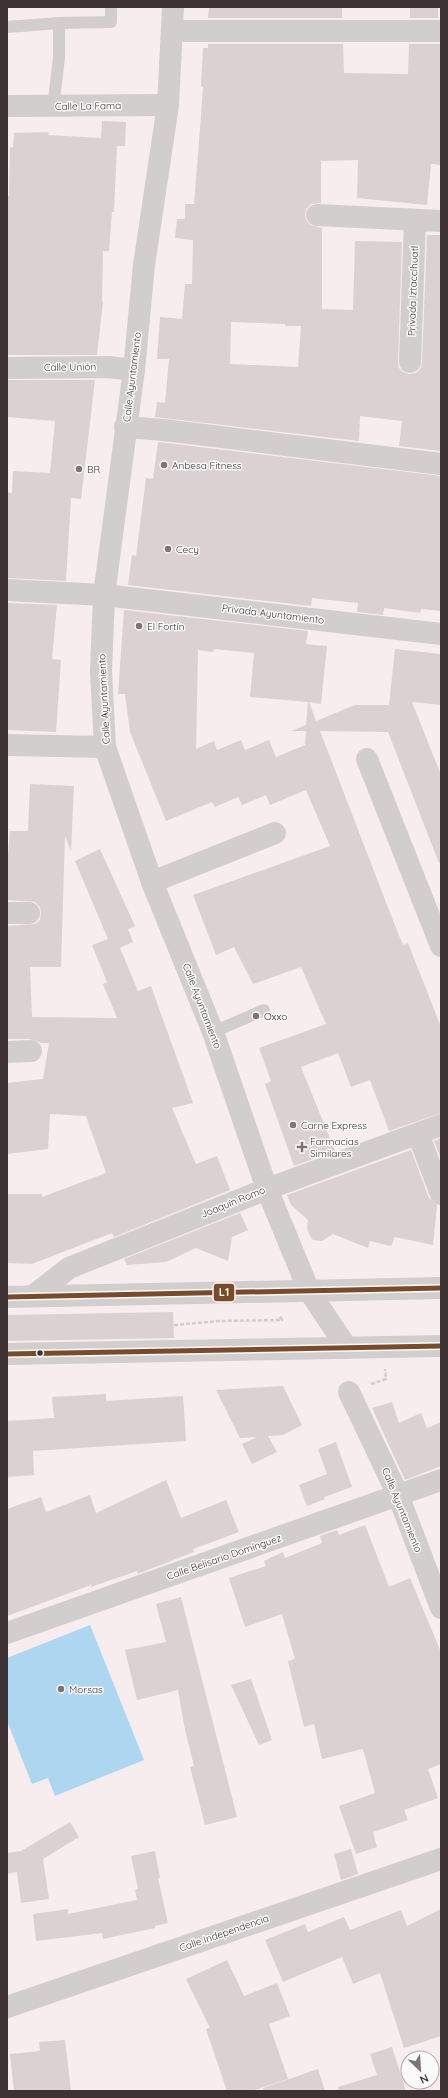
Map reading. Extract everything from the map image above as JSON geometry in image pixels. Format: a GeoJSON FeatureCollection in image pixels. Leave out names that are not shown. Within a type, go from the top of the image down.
{"type":"FeatureCollection","features":[{"type":"Feature","properties":{"kind":"street","name":"Calle Ayuntamiento"},"geometry":{"type":"LineString","coordinates":[[173,7],[168,105],[144,264],[134,370],[125,427],[104,595],[101,671],[105,747],[152,882],[213,1032],[267,1189],[309,1291],[347,1348]]}},
{"type":"Feature","properties":{"kind":"street"},"geometry":{"type":"LineString","coordinates":[[172,31],[441,31]]}},
{"type":"Feature","properties":{"kind":"street","name":"Calle La Fama"},"geometry":{"type":"LineString","coordinates":[[7,106],[53,107],[168,105]]}},
{"type":"Feature","properties":{"kind":"street"},"geometry":{"type":"LineString","coordinates":[[316,215],[441,221]]}},
{"type":"Feature","properties":{"kind":"street","name":"Privada Iztaccíhuatl"},"geometry":{"type":"LineString","coordinates":[[410,362],[415,220]]}},
{"type":"Feature","properties":{"kind":"street","name":"Calle Unión"},"geometry":{"type":"LineString","coordinates":[[7,368],[108,367],[134,370]]}},
{"type":"Feature","properties":{"kind":"street"},"geometry":{"type":"LineString","coordinates":[[125,427],[164,430],[441,464]]}},
{"type":"Feature","properties":{"kind":"street","name":"Privada Ayuntamiento"},"geometry":{"type":"LineString","coordinates":[[7,590],[104,595],[441,634]]}},
{"type":"Feature","properties":{"kind":"street"},"geometry":{"type":"LineString","coordinates":[[7,745],[105,747]]}},
{"type":"Feature","properties":{"kind":"street"},"geometry":{"type":"LineString","coordinates":[[367,759],[441,946]]}},
{"type":"Feature","properties":{"kind":"street"},"geometry":{"type":"LineString","coordinates":[[152,882],[275,832]]}},
{"type":"Feature","properties":{"kind":"street"},"geometry":{"type":"LineString","coordinates":[[7,913],[28,913]]}},
{"type":"Feature","properties":{"kind":"street"},"geometry":{"type":"LineString","coordinates":[[7,1052],[31,1051]]}},
{"type":"Feature","properties":{"kind":"street","name":"Joaquín Romo"},"geometry":{"type":"LineString","coordinates":[[34,1296],[69,1268],[267,1189],[441,1125]]}},
{"type":"Feature","properties":{"kind":"street"},"geometry":{"type":"LineString","coordinates":[[418,1134],[441,1194]]}},
{"type":"Feature","properties":{"kind":"street"},"geometry":{"type":"LineString","coordinates":[[7,1297],[441,1288]]}},
{"type":"Feature","properties":{"kind":"street"},"geometry":{"type":"LineString","coordinates":[[7,1354],[441,1346]]}},
{"type":"Feature","properties":{"kind":"street","name":"Calle Ayuntamiento"},"geometry":{"type":"LineString","coordinates":[[349,1392],[398,1495],[441,1608]]}},
{"type":"Feature","properties":{"kind":"street","name":"Calle Belisario Domínguez"},"geometry":{"type":"LineString","coordinates":[[7,1633],[441,1480]]}},
{"type":"Feature","properties":{"kind":"street","name":"Calle Independencia"},"geometry":{"type":"LineString","coordinates":[[7,2007],[441,1859]]}},
{"type":"Feature","properties":{"kind":"lane"},"geometry":{"type":"LineString","coordinates":[[7,27],[59,23],[111,22],[111,7]]}},
{"type":"Feature","properties":{"kind":"lane"},"geometry":{"type":"LineString","coordinates":[[53,107],[59,58],[59,23]]}},
{"type":"Feature","properties":{"kind":"lane"},"geometry":{"type":"LineString","coordinates":[[213,1032],[264,1010]]}},
{"type":"Feature","properties":{"kind":"path"},"geometry":{"type":"LineString","coordinates":[[349,1392],[386,1379],[385,1347]]}},
{"type":"Feature","properties":{"kind":"water","name":"Morsas"},"geometry":{"type":"Polygon","coordinates":[[[90,1625],[144,1760],[55,1796],[48,1778],[32,1784],[7,1721],[7,1658],[90,1625]]]}},
{"type":"Feature","properties":{"kind":"building"},"geometry":{"type":"Polygon","coordinates":[[[209,7],[342,7],[342,18],[208,18],[209,7]]]}},
{"type":"Feature","properties":{"kind":"building"},"geometry":{"type":"Polygon","coordinates":[[[410,7],[438,7],[438,18],[410,18],[410,7]]]}},
{"type":"Feature","properties":{"kind":"building"},"geometry":{"type":"Polygon","coordinates":[[[208,44],[343,44],[344,73],[408,74],[409,44],[441,44],[441,165],[431,164],[427,205],[357,198],[358,160],[321,161],[321,203],[311,204],[306,209],[305,215],[306,220],[310,225],[322,228],[322,309],[353,310],[355,241],[402,242],[398,362],[399,368],[403,372],[409,374],[416,373],[421,368],[422,362],[427,235],[441,235],[441,451],[399,446],[402,421],[360,416],[359,441],[155,417],[157,402],[165,403],[169,359],[157,359],[160,317],[182,319],[185,284],[192,284],[193,240],[175,238],[177,219],[185,219],[185,204],[194,204],[203,87],[201,87],[203,48],[208,48],[208,44]],[[231,322],[230,364],[298,367],[301,326],[285,326],[285,324],[231,322]]]}},
{"type":"Feature","properties":{"kind":"building"},"geometry":{"type":"Polygon","coordinates":[[[102,121],[126,122],[125,146],[117,146],[114,212],[112,212],[109,251],[103,251],[103,301],[97,355],[8,355],[7,196],[9,196],[10,147],[13,147],[14,133],[49,132],[48,135],[101,138],[102,121]]]}},
{"type":"Feature","properties":{"kind":"building"},"geometry":{"type":"Polygon","coordinates":[[[8,380],[95,380],[81,499],[71,498],[66,581],[7,578],[7,492],[12,493],[13,471],[50,473],[55,421],[7,417],[8,380]]]}},
{"type":"Feature","properties":{"kind":"building"},"geometry":{"type":"Polygon","coordinates":[[[158,442],[441,476],[441,611],[421,609],[420,613],[384,608],[383,615],[357,612],[358,603],[312,598],[311,606],[128,585],[132,555],[136,556],[146,478],[153,479],[158,442]]]}},
{"type":"Feature","properties":{"kind":"building"},"geometry":{"type":"Polygon","coordinates":[[[7,603],[57,605],[52,659],[61,660],[56,732],[7,730],[7,603]]]}},
{"type":"Feature","properties":{"kind":"building"},"geometry":{"type":"Polygon","coordinates":[[[124,610],[308,631],[306,644],[327,646],[321,704],[309,702],[316,721],[355,705],[389,705],[395,649],[441,654],[441,705],[412,702],[441,775],[441,862],[439,863],[388,732],[320,731],[403,945],[408,943],[441,1027],[441,1113],[389,1131],[370,1080],[351,1087],[338,1053],[301,1067],[335,1151],[294,1166],[265,1084],[271,1081],[259,1048],[326,1024],[301,967],[253,984],[234,947],[216,955],[193,895],[330,846],[306,790],[270,805],[266,795],[242,805],[238,797],[215,807],[212,802],[166,821],[130,732],[125,694],[118,694],[124,610]],[[214,649],[213,652],[198,650],[196,749],[214,741],[217,750],[241,740],[245,750],[269,740],[276,757],[305,745],[306,731],[291,731],[306,725],[308,702],[250,697],[254,653],[214,649]]]}},
{"type":"Feature","properties":{"kind":"building"},"geometry":{"type":"Polygon","coordinates":[[[30,784],[74,786],[71,851],[65,836],[61,967],[30,967],[32,1017],[117,1018],[103,984],[107,982],[92,945],[108,939],[75,861],[100,849],[135,926],[128,929],[133,942],[120,948],[138,991],[151,986],[193,1103],[172,1108],[196,1164],[217,1156],[230,1190],[114,1237],[112,1233],[32,1264],[7,1263],[7,1194],[42,1194],[42,1197],[106,1173],[86,1116],[50,1114],[48,1149],[7,1154],[7,1083],[43,1079],[49,1043],[41,1043],[30,1039],[7,1039],[7,926],[35,924],[40,920],[41,913],[40,907],[35,902],[7,900],[7,867],[10,831],[28,831],[30,784]]]}},
{"type":"Feature","properties":{"kind":"building"},"geometry":{"type":"Polygon","coordinates":[[[441,1138],[441,1159],[434,1141],[441,1138]]]}},
{"type":"Feature","properties":{"kind":"building"},"geometry":{"type":"Polygon","coordinates":[[[411,1150],[429,1198],[437,1205],[433,1245],[395,1237],[391,1246],[370,1241],[368,1248],[333,1234],[322,1241],[313,1240],[307,1229],[308,1220],[291,1205],[287,1195],[411,1150]]]}},
{"type":"Feature","properties":{"kind":"building"},"geometry":{"type":"Polygon","coordinates":[[[240,1213],[248,1230],[232,1237],[228,1261],[196,1248],[166,1262],[127,1265],[124,1259],[240,1213]]]}},
{"type":"Feature","properties":{"kind":"building"},"geometry":{"type":"Polygon","coordinates":[[[173,1312],[174,1338],[7,1341],[7,1315],[173,1312]]]}},
{"type":"Feature","properties":{"kind":"building"},"geometry":{"type":"Polygon","coordinates":[[[283,1386],[302,1425],[283,1435],[268,1436],[277,1452],[252,1464],[242,1444],[257,1437],[240,1438],[216,1390],[283,1386]]]}},
{"type":"Feature","properties":{"kind":"building"},"geometry":{"type":"Polygon","coordinates":[[[106,1394],[106,1401],[183,1396],[186,1441],[33,1451],[34,1475],[7,1477],[7,1421],[54,1418],[52,1397],[106,1394]]]}},
{"type":"Feature","properties":{"kind":"building"},"geometry":{"type":"Polygon","coordinates":[[[392,1402],[399,1423],[421,1413],[427,1428],[441,1422],[441,1466],[405,1480],[372,1408],[392,1402]]]}},
{"type":"Feature","properties":{"kind":"building"},"geometry":{"type":"Polygon","coordinates":[[[336,1442],[352,1487],[324,1497],[325,1499],[307,1506],[299,1485],[327,1474],[318,1449],[336,1442]]]}},
{"type":"Feature","properties":{"kind":"building"},"geometry":{"type":"Polygon","coordinates":[[[166,1480],[181,1518],[226,1500],[239,1532],[193,1549],[194,1552],[138,1574],[137,1571],[91,1587],[91,1585],[7,1616],[7,1509],[41,1497],[46,1512],[90,1495],[96,1513],[166,1480]]]}},
{"type":"Feature","properties":{"kind":"building"},"geometry":{"type":"Polygon","coordinates":[[[365,1525],[389,1587],[410,1578],[441,1652],[441,1764],[428,1769],[438,1798],[404,1810],[408,1820],[373,1832],[377,1847],[356,1854],[339,1806],[375,1793],[363,1749],[322,1759],[314,1724],[304,1727],[288,1661],[295,1659],[282,1614],[245,1627],[229,1578],[266,1566],[264,1561],[283,1552],[285,1558],[322,1543],[320,1536],[337,1530],[339,1535],[365,1525]]]}},
{"type":"Feature","properties":{"kind":"building"},"geometry":{"type":"Polygon","coordinates":[[[181,1597],[237,1817],[205,1825],[190,1767],[194,1766],[185,1730],[178,1690],[137,1700],[125,1650],[166,1642],[156,1604],[181,1597]]]}},
{"type":"Feature","properties":{"kind":"building"},"geometry":{"type":"Polygon","coordinates":[[[251,1679],[272,1740],[259,1745],[231,1685],[251,1679]]]}},
{"type":"Feature","properties":{"kind":"building"},"geometry":{"type":"Polygon","coordinates":[[[70,1822],[79,1837],[43,1859],[49,1899],[21,1903],[17,1872],[7,1874],[7,1853],[21,1851],[70,1822]]]}},
{"type":"Feature","properties":{"kind":"building"},"geometry":{"type":"Polygon","coordinates":[[[351,1849],[358,1874],[341,1880],[334,1854],[351,1849]]]}},
{"type":"Feature","properties":{"kind":"building"},"geometry":{"type":"Polygon","coordinates":[[[155,1851],[160,1878],[158,1878],[168,1923],[155,1926],[155,1928],[103,1939],[102,1933],[36,1941],[33,1914],[68,1909],[68,1914],[137,1900],[135,1890],[138,1889],[131,1856],[155,1851]]]}},
{"type":"Feature","properties":{"kind":"building"},"geometry":{"type":"Polygon","coordinates":[[[441,1909],[441,2036],[404,2048],[380,1973],[353,1984],[342,1957],[283,1982],[265,1940],[305,1924],[308,1932],[344,1917],[350,1930],[401,1910],[407,1926],[441,1909]]]}},
{"type":"Feature","properties":{"kind":"building"},"geometry":{"type":"Polygon","coordinates":[[[227,1960],[244,1996],[277,1983],[290,2016],[269,2024],[288,2079],[252,2091],[227,2091],[206,2029],[210,2028],[186,1979],[227,1960]]]}},
{"type":"Feature","properties":{"kind":"building"},"geometry":{"type":"Polygon","coordinates":[[[65,2040],[71,2091],[14,2091],[10,2054],[40,2051],[39,2042],[65,2040]]]}},
{"type":"Feature","properties":{"kind":"building"},"geometry":{"type":"Polygon","coordinates":[[[392,2047],[400,2072],[400,2090],[406,2091],[339,2091],[338,2087],[377,2075],[370,2054],[392,2047]]]}},
{"type":"Feature","properties":{"kind":"building"},"geometry":{"type":"Polygon","coordinates":[[[318,2069],[325,2091],[264,2091],[263,2088],[318,2069]]]}},
{"type":"Feature","properties":{"kind":"transit line","name":"L1"},"geometry":{"type":"LineString","coordinates":[[7,1297],[441,1288]]}},
{"type":"Feature","properties":{"kind":"transit line","name":"L1"},"geometry":{"type":"LineString","coordinates":[[7,1354],[441,1346]]}},
{"type":"Feature","properties":{"kind":"place","name":"Anbesa Fitness"},"geometry":{"type":"Point","coordinates":[164,465]}},
{"type":"Feature","properties":{"kind":"place","name":"BR"},"geometry":{"type":"Point","coordinates":[79,469]}},
{"type":"Feature","properties":{"kind":"place","name":"Cecy"},"geometry":{"type":"Point","coordinates":[168,549]}},
{"type":"Feature","properties":{"kind":"place","name":"El Fortín"},"geometry":{"type":"Point","coordinates":[139,626]}},
{"type":"Feature","properties":{"kind":"place","name":"Oxxo"},"geometry":{"type":"Point","coordinates":[256,1016]}},
{"type":"Feature","properties":{"kind":"place","name":"Carne Express"},"geometry":{"type":"Point","coordinates":[293,1125]}},
{"type":"Feature","properties":{"kind":"place","name":"Farmacias Similares"},"geometry":{"type":"Point","coordinates":[302,1147]}},
{"type":"Feature","properties":{"kind":"place","name":"Morsas"},"geometry":{"type":"Point","coordinates":[61,1689]}}]}
